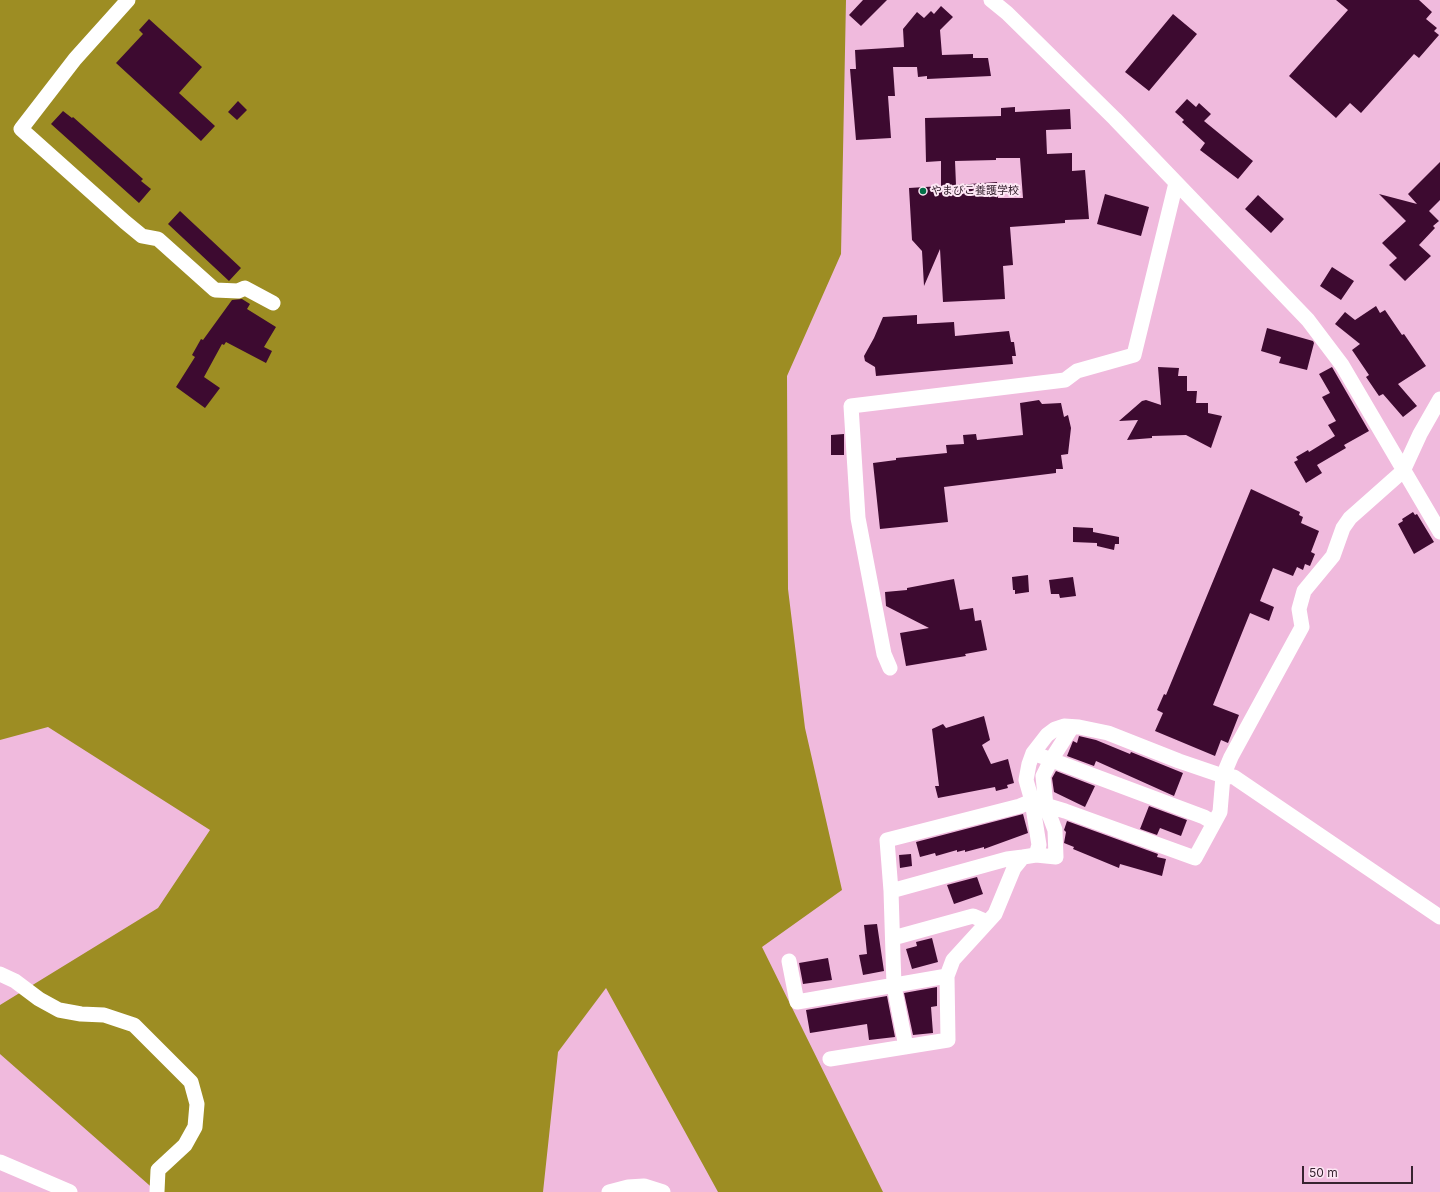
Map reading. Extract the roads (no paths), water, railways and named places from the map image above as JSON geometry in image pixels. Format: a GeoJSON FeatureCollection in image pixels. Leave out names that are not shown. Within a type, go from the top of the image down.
{"type":"FeatureCollection","features":[{"type":"Feature","properties":{"kind":"street"},"geometry":{"type":"LineString","coordinates":[[128,0],[36,107],[21,129],[125,222],[142,236],[158,239],[215,290],[238,291],[245,288],[273,303]]}},
{"type":"Feature","properties":{"kind":"street"},"geometry":{"type":"LineString","coordinates":[[991,0],[1115,118],[1327,342],[1440,532]]}},
{"type":"Feature","properties":{"kind":"street"},"geometry":{"type":"LineString","coordinates":[[890,668],[884,654],[858,518],[851,406],[1065,380],[1078,371],[1134,355],[1176,183]]}},
{"type":"Feature","properties":{"kind":"street"},"geometry":{"type":"LineString","coordinates":[[906,1047],[894,986],[891,891],[887,840],[1020,806],[1032,801],[1195,858],[1220,812],[1223,776],[1231,757],[1302,627],[1298,609],[1304,592],[1333,556],[1343,528],[1350,518],[1403,471],[1420,434],[1440,399]]}},
{"type":"Feature","properties":{"kind":"street"},"geometry":{"type":"LineString","coordinates":[[830,1059],[948,1040],[947,976],[953,960],[995,914],[1014,868],[1030,856],[1039,845],[1032,801],[1026,780],[1033,753],[1047,735],[1055,729],[1064,726],[1072,726],[1108,733],[1179,761],[1223,776],[1234,777],[1440,918]]}},
{"type":"Feature","properties":{"kind":"street"},"geometry":{"type":"LineString","coordinates":[[891,891],[1007,859],[1030,856],[1056,857],[1055,830],[1046,806],[1044,776],[1051,760],[1072,726]]}},
{"type":"Feature","properties":{"kind":"street"},"geometry":{"type":"LineString","coordinates":[[1033,753],[1204,817],[1214,823]]}},
{"type":"Feature","properties":{"kind":"street"},"geometry":{"type":"LineString","coordinates":[[893,938],[973,916],[987,922]]}},
{"type":"Feature","properties":{"kind":"street"},"geometry":{"type":"LineString","coordinates":[[789,961],[797,1002],[947,976]]}},
{"type":"Feature","properties":{"kind":"street"},"geometry":{"type":"LineString","coordinates":[[0,974],[15,981],[39,999],[59,1010],[81,1014],[104,1015],[134,1025],[191,1082],[197,1104],[195,1127],[185,1145],[158,1170],[157,1192]]}},
{"type":"Feature","properties":{"kind":"street"},"geometry":{"type":"LineString","coordinates":[[0,1162],[70,1192]]}},
{"type":"Feature","properties":{"kind":"street"},"geometry":{"type":"LineString","coordinates":[[609,1192],[628,1187],[644,1186],[663,1192]]}},
{"type":"Feature","properties":{"kind":"place","name":"やまびこ養護学校"},"geometry":{"type":"Point","coordinates":[923,191]}}]}
